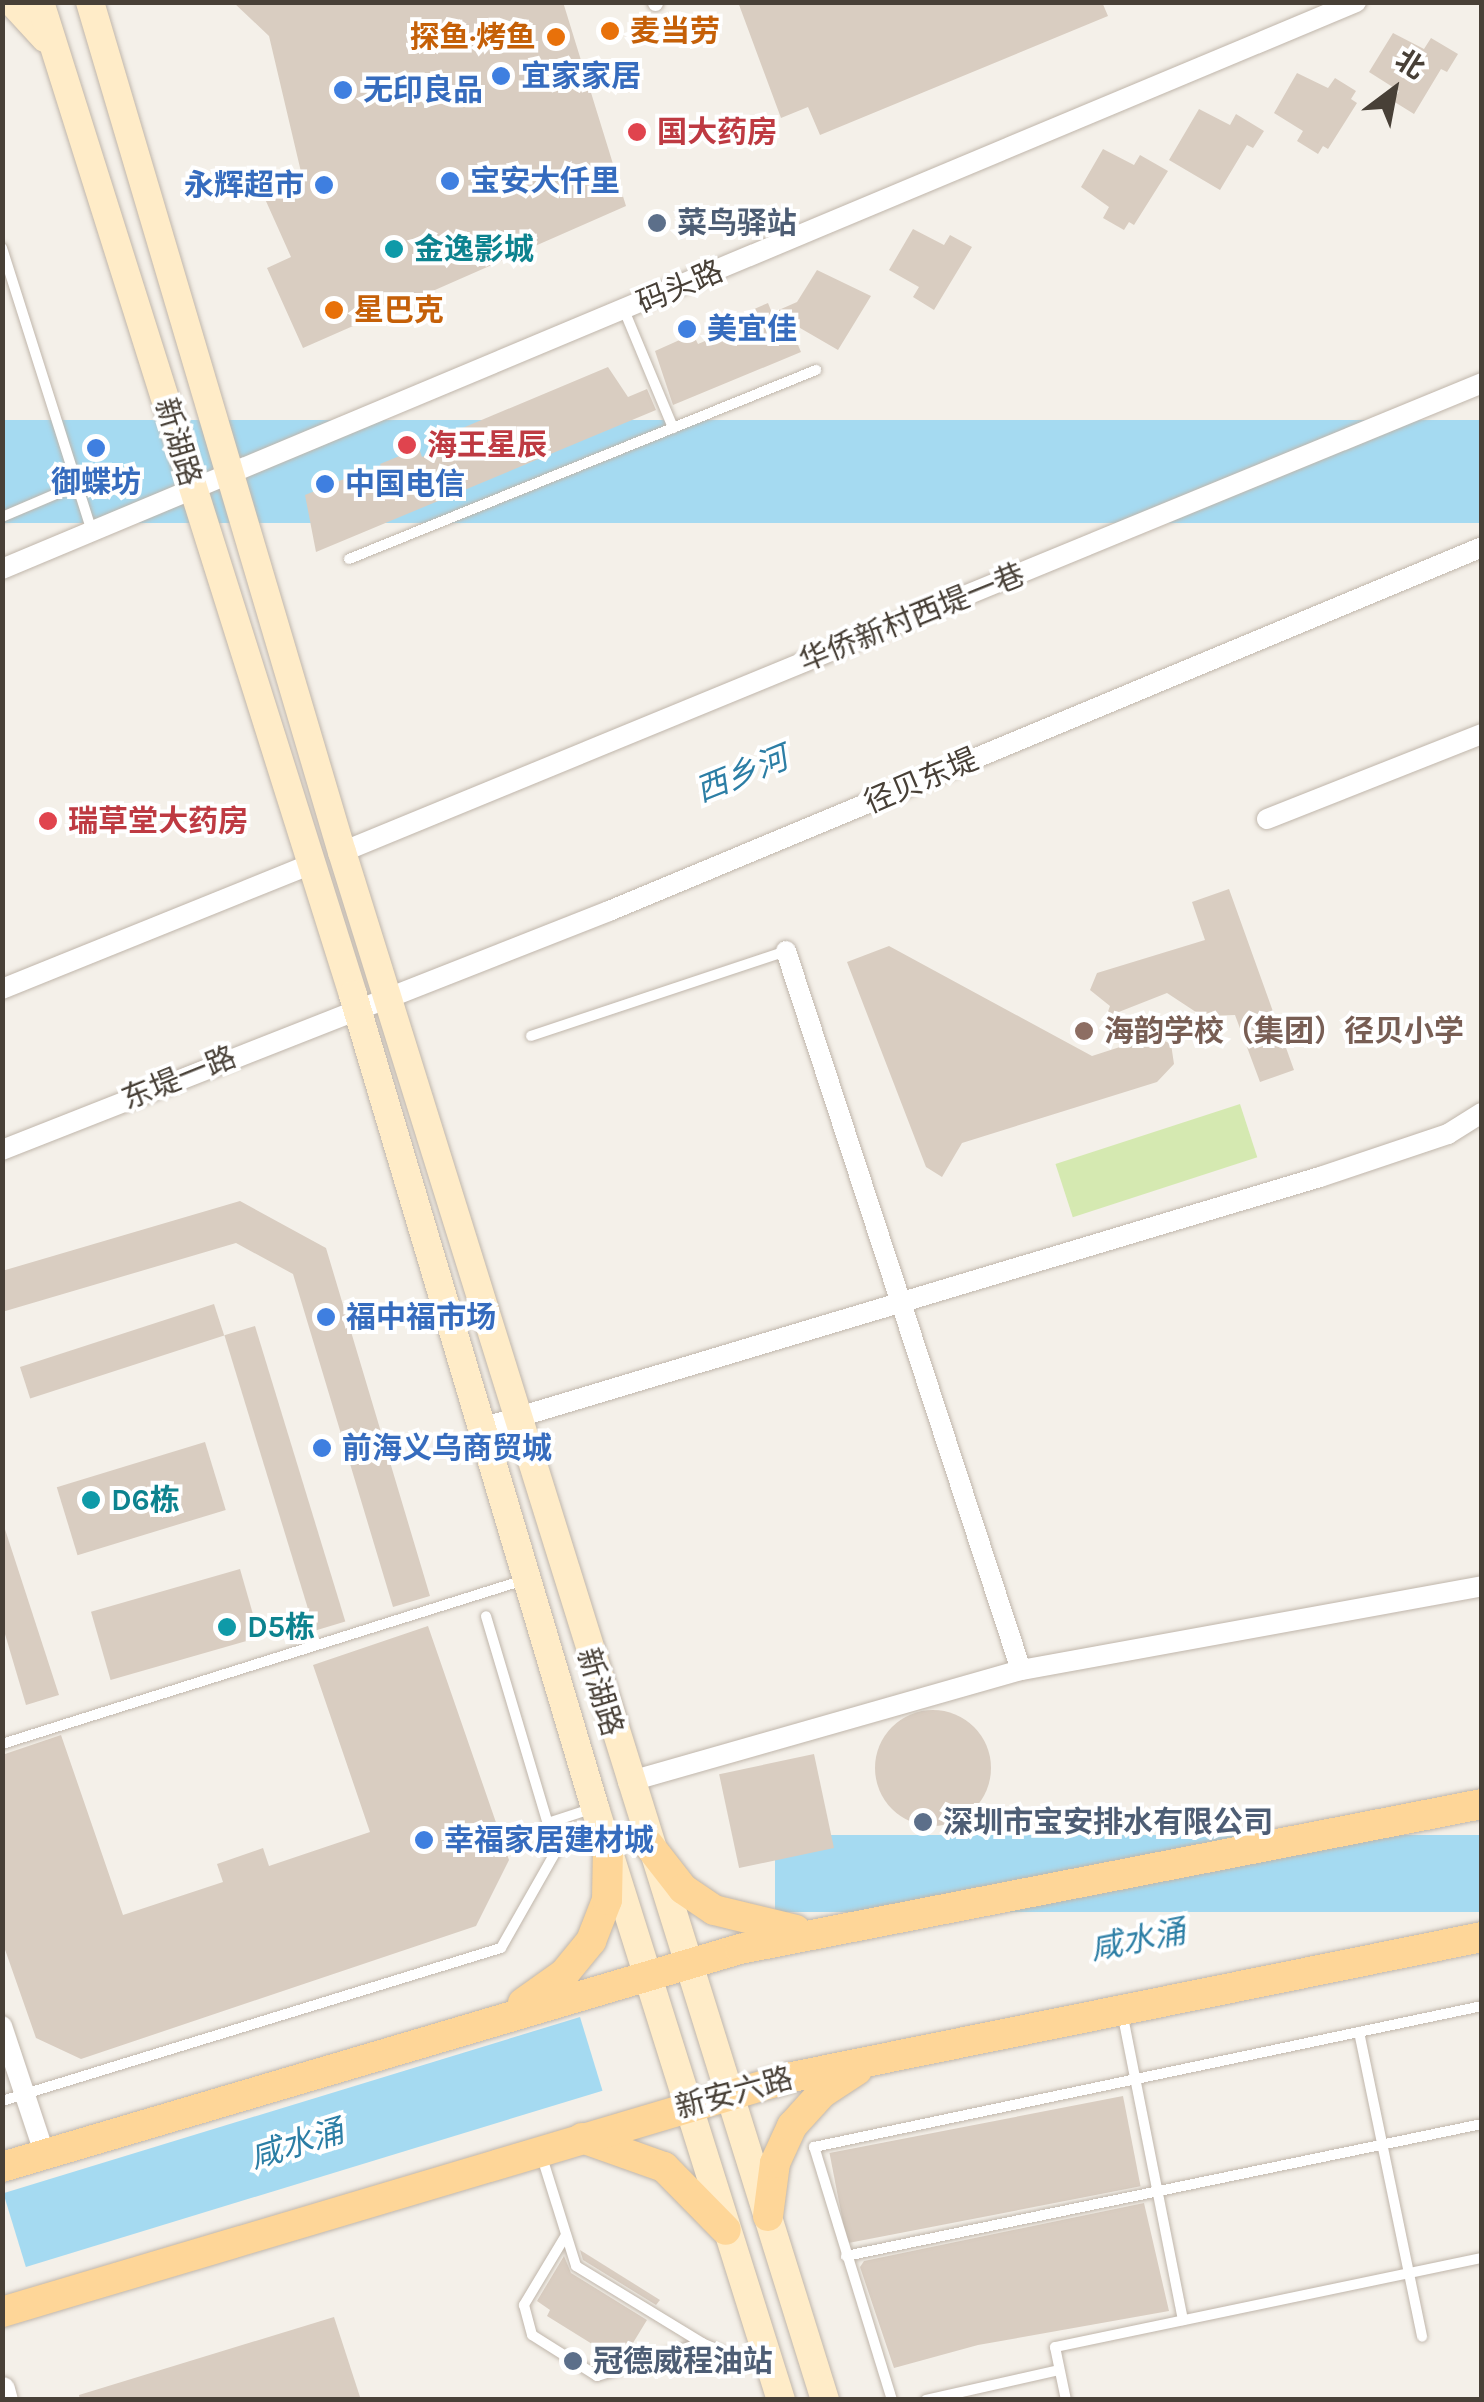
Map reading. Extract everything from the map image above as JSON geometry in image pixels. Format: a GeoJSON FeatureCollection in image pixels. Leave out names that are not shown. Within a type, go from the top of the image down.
{"type":"FeatureCollection","features":[{"type":"Feature","properties":{"kind":"main road"},"geometry":{"type":"LineString","coordinates":[[12,2],[54,49]]}},
{"type":"Feature","properties":{"kind":"main road","name":"新湖路"},"geometry":{"type":"LineString","coordinates":[[40,2],[355,1000],[530,1578],[595,1808],[777,2386]]}},
{"type":"Feature","properties":{"kind":"main road","name":"新湖路"},"geometry":{"type":"LineString","coordinates":[[95,11],[345,860],[628,1782],[731,2094],[824,2400]]}},
{"type":"Feature","properties":{"kind":"main road"},"geometry":{"type":"LineString","coordinates":[[2,2167],[689,1962],[1482,1804]]}},
{"type":"Feature","properties":{"kind":"main road"},"geometry":{"type":"LineString","coordinates":[[648,1844],[684,1888],[714,1910],[824,1933]]}},
{"type":"Feature","properties":{"kind":"main road"},"geometry":{"type":"LineString","coordinates":[[490,2022],[581,1958],[607,1900],[608,1850]]}},
{"type":"Feature","properties":{"kind":"main road","name":"新安六路"},"geometry":{"type":"LineString","coordinates":[[2,2312],[687,2105],[889,2054],[1482,1937]]}},
{"type":"Feature","properties":{"kind":"main road"},"geometry":{"type":"LineString","coordinates":[[768,2216],[775,2162],[792,2126],[822,2093],[889,2054]]}},
{"type":"Feature","properties":{"kind":"main road"},"geometry":{"type":"LineString","coordinates":[[579,2138],[612,2144],[664,2167],[726,2230]]}},
{"type":"Feature","properties":{"kind":"street","name":"码头路"},"geometry":{"type":"LineString","coordinates":[[2,569],[1356,2]]}},
{"type":"Feature","properties":{"kind":"street","name":"华侨新村西堤一巷"},"geometry":{"type":"LineString","coordinates":[[345,860],[1482,383]]}},
{"type":"Feature","properties":{"kind":"street","name":"径贝东堤"},"geometry":{"type":"LineString","coordinates":[[355,1000],[609,910],[1482,547]]}},
{"type":"Feature","properties":{"kind":"street"},"geometry":{"type":"LineString","coordinates":[[1267,819],[1482,734]]}},
{"type":"Feature","properties":{"kind":"street"},"geometry":{"type":"LineString","coordinates":[[2,989],[315,873]]}},
{"type":"Feature","properties":{"kind":"street"},"geometry":{"type":"LineString","coordinates":[[786,951],[905,1304],[1021,1670]]}},
{"type":"Feature","properties":{"kind":"street","name":"东堤一路"},"geometry":{"type":"LineString","coordinates":[[2,1150],[355,1000]]}},
{"type":"Feature","properties":{"kind":"street"},"geometry":{"type":"LineString","coordinates":[[485,1427],[1376,1160],[1448,1134],[1482,1114]]}},
{"type":"Feature","properties":{"kind":"street"},"geometry":{"type":"LineString","coordinates":[[628,1782],[1021,1670],[1482,1586]]}},
{"type":"Feature","properties":{"kind":"street"},"geometry":{"type":"LineString","coordinates":[[2,2026],[45,2155]]}},
{"type":"Feature","properties":{"kind":"street"},"geometry":{"type":"LineString","coordinates":[[2,2388],[5,2400]]}},
{"type":"Feature","properties":{"kind":"lane"},"geometry":{"type":"LineString","coordinates":[[2,248],[92,532]]}},
{"type":"Feature","properties":{"kind":"lane"},"geometry":{"type":"LineString","coordinates":[[624,310],[673,428]]}},
{"type":"Feature","properties":{"kind":"lane"},"geometry":{"type":"LineString","coordinates":[[349,559],[816,370]]}},
{"type":"Feature","properties":{"kind":"lane"},"geometry":{"type":"LineString","coordinates":[[2,517],[78,486]]}},
{"type":"Feature","properties":{"kind":"lane"},"geometry":{"type":"LineString","coordinates":[[531,1036],[786,951]]}},
{"type":"Feature","properties":{"kind":"lane"},"geometry":{"type":"LineString","coordinates":[[2,1744],[530,1578]]}},
{"type":"Feature","properties":{"kind":"lane"},"geometry":{"type":"LineString","coordinates":[[2,2101],[502,1948],[556,1851],[486,1616]]}},
{"type":"Feature","properties":{"kind":"lane"},"geometry":{"type":"LineString","coordinates":[[548,1823],[595,1808]]}},
{"type":"Feature","properties":{"kind":"lane"},"geometry":{"type":"LineString","coordinates":[[892,2400],[814,2147],[1482,2006]]}},
{"type":"Feature","properties":{"kind":"lane"},"geometry":{"type":"LineString","coordinates":[[1121,2008],[1183,2320]]}},
{"type":"Feature","properties":{"kind":"lane"},"geometry":{"type":"LineString","coordinates":[[1359,2032],[1422,2337]]}},
{"type":"Feature","properties":{"kind":"lane"},"geometry":{"type":"LineString","coordinates":[[846,2256],[1482,2124]]}},
{"type":"Feature","properties":{"kind":"lane"},"geometry":{"type":"LineString","coordinates":[[540,2148],[576,2266],[777,2386]]}},
{"type":"Feature","properties":{"kind":"lane"},"geometry":{"type":"LineString","coordinates":[[566,2235],[524,2305],[532,2335],[597,2376],[702,2343]]}},
{"type":"Feature","properties":{"kind":"lane"},"geometry":{"type":"LineString","coordinates":[[1066,2400],[1055,2347],[1482,2258]]}},
{"type":"Feature","properties":{"kind":"lane"},"geometry":{"type":"LineString","coordinates":[[926,2400],[1060,2370]]}},
{"type":"Feature","properties":{"kind":"green space"},"geometry":{"type":"Polygon","coordinates":[[[1240,1104],[1257,1157],[1073,1217],[1055,1164],[1240,1104]]]}},
{"type":"Feature","properties":{"kind":"water"},"geometry":{"type":"Polygon","coordinates":[[[2,420],[1481,420],[1481,523],[2,523],[2,420]]]}},
{"type":"Feature","properties":{"kind":"water"},"geometry":{"type":"Polygon","coordinates":[[[775,1835],[1481,1835],[1481,1912],[775,1912],[775,1835]]]}},
{"type":"Feature","properties":{"kind":"water","name":"咸水涌"},"geometry":{"type":"Polygon","coordinates":[[[580,2017],[603,2091],[26,2267],[3,2193],[580,2017]]]}},
{"type":"Feature","properties":{"kind":"building","name":"宝安大仟里"},"geometry":{"type":"Polygon","coordinates":[[[233,2],[563,2],[626,206],[303,348],[267,268],[291,257],[261,190],[301,172],[269,36],[233,2]]]}},
{"type":"Feature","properties":{"kind":"building"},"geometry":{"type":"Polygon","coordinates":[[[738,2],[1102,2],[1108,16],[820,135],[808,107],[781,118],[738,2]]]}},
{"type":"Feature","properties":{"kind":"building"},"geometry":{"type":"Polygon","coordinates":[[[1393,33],[1424,49],[1431,38],[1458,54],[1447,72],[1441,69],[1414,114],[1393,101],[1399,91],[1369,72],[1393,33]]]}},
{"type":"Feature","properties":{"kind":"building"},"geometry":{"type":"Polygon","coordinates":[[[1297,73],[1328,88],[1335,78],[1356,91],[1351,99],[1357,103],[1328,149],[1323,146],[1318,154],[1297,141],[1303,131],[1274,113],[1297,73]]]}},
{"type":"Feature","properties":{"kind":"building"},"geometry":{"type":"Polygon","coordinates":[[[1199,109],[1230,125],[1236,114],[1264,131],[1253,148],[1247,145],[1220,190],[1169,160],[1199,109]]]}},
{"type":"Feature","properties":{"kind":"building"},"geometry":{"type":"Polygon","coordinates":[[[1103,149],[1134,165],[1140,155],[1168,171],[1134,225],[1129,222],[1124,230],[1103,218],[1109,207],[1081,187],[1103,149]]]}},
{"type":"Feature","properties":{"kind":"building"},"geometry":{"type":"Polygon","coordinates":[[[913,229],[944,245],[950,235],[972,247],[934,310],[913,297],[919,287],[889,270],[913,229]]]}},
{"type":"Feature","properties":{"kind":"building"},"geometry":{"type":"Polygon","coordinates":[[[817,270],[871,296],[838,350],[788,321],[801,352],[673,405],[655,351],[693,334],[698,344],[733,329],[729,320],[768,303],[772,313],[797,302],[817,270]]]}},
{"type":"Feature","properties":{"kind":"building"},"geometry":{"type":"Polygon","coordinates":[[[608,367],[628,397],[647,389],[656,410],[316,552],[305,495],[344,479],[348,488],[384,474],[380,464],[419,448],[422,457],[457,441],[453,432],[608,367]]]}},
{"type":"Feature","properties":{"kind":"building"},"geometry":{"type":"Polygon","coordinates":[[[1229,889],[1294,1070],[1260,1082],[1235,1015],[1202,1016],[1167,993],[1106,1017],[1110,1006],[1090,990],[1097,973],[1205,940],[1192,902],[1229,889]]]}},
{"type":"Feature","properties":{"kind":"building"},"geometry":{"type":"Polygon","coordinates":[[[889,946],[1092,1056],[1154,1036],[1171,1044],[1174,1064],[1157,1082],[962,1143],[942,1177],[926,1167],[847,962],[889,946]]]}},
{"type":"Feature","properties":{"kind":"building"},"geometry":{"type":"Polygon","coordinates":[[[240,1201],[326,1248],[430,1596],[393,1607],[293,1274],[236,1243],[2,1312],[2,1271],[240,1201]]]}},
{"type":"Feature","properties":{"kind":"building"},"geometry":{"type":"Polygon","coordinates":[[[214,1304],[224,1335],[30,1398],[20,1367],[214,1304]]]}},
{"type":"Feature","properties":{"kind":"building"},"geometry":{"type":"Polygon","coordinates":[[[255,1326],[345,1621],[315,1631],[224,1335],[255,1326]]]}},
{"type":"Feature","properties":{"kind":"building","name":"D6栋"},"geometry":{"type":"Polygon","coordinates":[[[205,1442],[226,1510],[78,1555],[57,1487],[205,1442]]]}},
{"type":"Feature","properties":{"kind":"building"},"geometry":{"type":"Polygon","coordinates":[[[2,1520],[59,1695],[26,1705],[2,1624],[2,1520]]]}},
{"type":"Feature","properties":{"kind":"building","name":"D5栋"},"geometry":{"type":"Polygon","coordinates":[[[240,1569],[260,1637],[111,1680],[91,1612],[240,1569]]]}},
{"type":"Feature","properties":{"kind":"building","name":"幸福家居建材城"},"geometry":{"type":"Polygon","coordinates":[[[428,1626],[509,1860],[476,1926],[81,2059],[36,2038],[2,1941],[2,1755],[61,1735],[123,1915],[223,1882],[217,1864],[263,1848],[269,1866],[370,1832],[313,1665],[428,1626]]]}},
{"type":"Feature","properties":{"kind":"building"},"geometry":{"type":"Polygon","coordinates":[[[933,1710],[955,1715],[974,1727],[986,1746],[991,1768],[986,1790],[974,1809],[955,1821],[933,1826],[911,1821],[892,1809],[880,1790],[875,1768],[880,1746],[892,1727],[911,1715],[933,1710]]]}},
{"type":"Feature","properties":{"kind":"building"},"geometry":{"type":"Polygon","coordinates":[[[814,1754],[834,1848],[739,1868],[719,1774],[814,1754]]]}},
{"type":"Feature","properties":{"kind":"building"},"geometry":{"type":"Polygon","coordinates":[[[1123,2096],[1141,2186],[847,2243],[829,2153],[1123,2096]]]}},
{"type":"Feature","properties":{"kind":"building"},"geometry":{"type":"Polygon","coordinates":[[[1144,2203],[1169,2311],[978,2345],[894,2368],[860,2267],[864,2261],[1144,2203]]]}},
{"type":"Feature","properties":{"kind":"building"},"geometry":{"type":"Polygon","coordinates":[[[580,2250],[660,2300],[656,2305],[583,2260],[580,2250]]]}},
{"type":"Feature","properties":{"kind":"building"},"geometry":{"type":"Polygon","coordinates":[[[564,2256],[571,2273],[647,2320],[625,2356],[609,2345],[605,2352],[547,2316],[550,2310],[537,2301],[564,2256]]]}},
{"type":"Feature","properties":{"kind":"building"},"geometry":{"type":"Polygon","coordinates":[[[334,2317],[361,2400],[80,2400],[79,2395],[334,2317]]]}},
{"type":"Feature","properties":{"kind":"place","name":"麦当劳"},"geometry":{"type":"Point","coordinates":[610,31]}},
{"type":"Feature","properties":{"kind":"place","name":"探鱼·烤鱼"},"geometry":{"type":"Point","coordinates":[556,37]}},
{"type":"Feature","properties":{"kind":"place","name":"宜家家居"},"geometry":{"type":"Point","coordinates":[501,76]}},
{"type":"Feature","properties":{"kind":"place","name":"无印良品"},"geometry":{"type":"Point","coordinates":[343,90]}},
{"type":"Feature","properties":{"kind":"place","name":"国大药房"},"geometry":{"type":"Point","coordinates":[637,132]}},
{"type":"Feature","properties":{"kind":"place","name":"宝安大仟里"},"geometry":{"type":"Point","coordinates":[450,181]}},
{"type":"Feature","properties":{"kind":"place","name":"永辉超市"},"geometry":{"type":"Point","coordinates":[324,185]}},
{"type":"Feature","properties":{"kind":"place","name":"菜鸟驿站"},"geometry":{"type":"Point","coordinates":[657,223]}},
{"type":"Feature","properties":{"kind":"place","name":"金逸影城"},"geometry":{"type":"Point","coordinates":[394,249]}},
{"type":"Feature","properties":{"kind":"place","name":"星巴克"},"geometry":{"type":"Point","coordinates":[334,310]}},
{"type":"Feature","properties":{"kind":"place","name":"美宜佳"},"geometry":{"type":"Point","coordinates":[687,329]}},
{"type":"Feature","properties":{"kind":"place","name":"海王星辰"},"geometry":{"type":"Point","coordinates":[407,445]}},
{"type":"Feature","properties":{"kind":"place","name":"御蝶坊"},"geometry":{"type":"Point","coordinates":[96,448]}},
{"type":"Feature","properties":{"kind":"place","name":"中国电信"},"geometry":{"type":"Point","coordinates":[325,484]}},
{"type":"Feature","properties":{"kind":"place","name":"瑞草堂大药房"},"geometry":{"type":"Point","coordinates":[48,821]}},
{"type":"Feature","properties":{"kind":"place","name":"海韵学校（集团）径贝小学"},"geometry":{"type":"Point","coordinates":[1084,1031]}},
{"type":"Feature","properties":{"kind":"place","name":"福中福市场"},"geometry":{"type":"Point","coordinates":[326,1317]}},
{"type":"Feature","properties":{"kind":"place","name":"前海义乌商贸城"},"geometry":{"type":"Point","coordinates":[322,1448]}},
{"type":"Feature","properties":{"kind":"place","name":"D6栋"},"geometry":{"type":"Point","coordinates":[91,1500]}},
{"type":"Feature","properties":{"kind":"place","name":"D5栋"},"geometry":{"type":"Point","coordinates":[227,1627]}},
{"type":"Feature","properties":{"kind":"place","name":"深圳市宝安排水有限公司"},"geometry":{"type":"Point","coordinates":[923,1822]}},
{"type":"Feature","properties":{"kind":"place","name":"幸福家居建材城"},"geometry":{"type":"Point","coordinates":[424,1840]}},
{"type":"Feature","properties":{"kind":"place","name":"冠德威程油站"},"geometry":{"type":"Point","coordinates":[573,2361]}},
{"type":"Feature","properties":{"kind":"water label","name":"西乡河"},"geometry":{"type":"Point","coordinates":[742,775]}}]}
